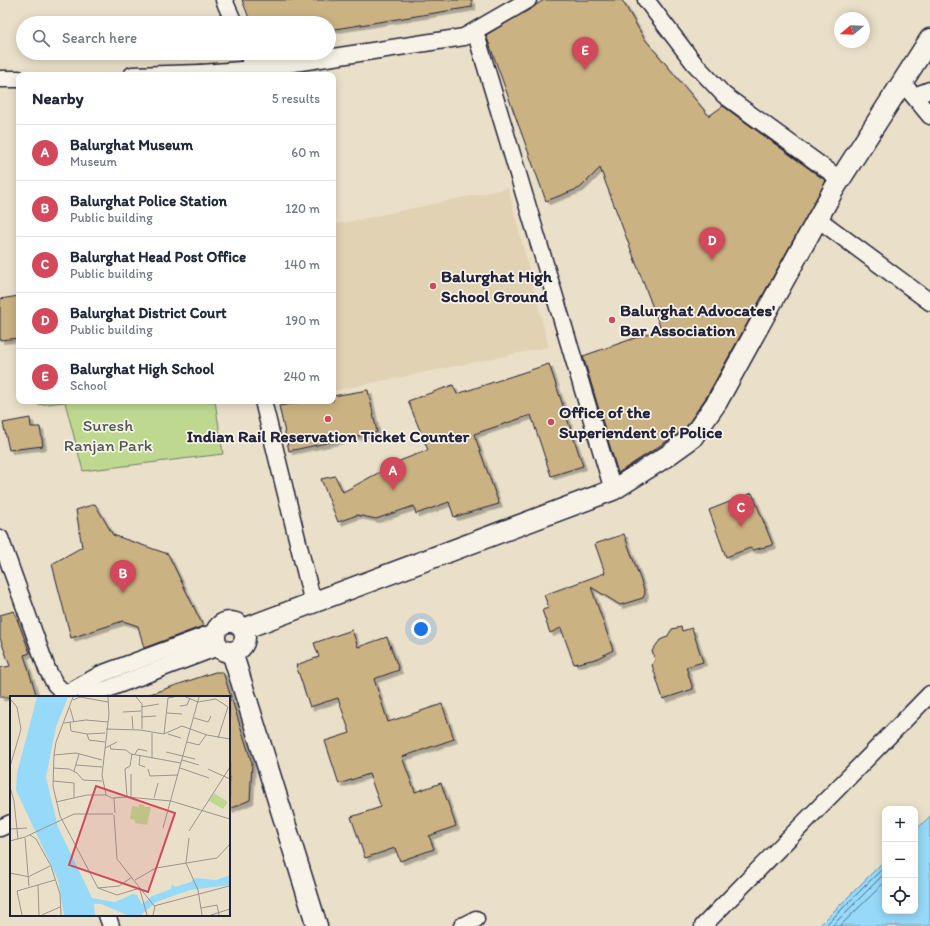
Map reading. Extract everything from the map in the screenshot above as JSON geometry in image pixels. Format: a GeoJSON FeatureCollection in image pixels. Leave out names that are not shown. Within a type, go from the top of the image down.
{"type":"FeatureCollection","features":[{"type":"Feature","properties":{"kind":"main road"},"geometry":{"type":"LineString","coordinates":[[243,629],[614,490],[692,438],[717,402],[818,220],[842,180],[908,89],[930,39]]}},
{"type":"Feature","properties":{"kind":"main road"},"geometry":{"type":"LineString","coordinates":[[222,644],[241,647],[243,643],[243,629],[235,622],[226,622],[221,624],[222,644],[317,926]]}},
{"type":"Feature","properties":{"kind":"street"},"geometry":{"type":"LineString","coordinates":[[224,0],[231,16]]}},
{"type":"Feature","properties":{"kind":"street"},"geometry":{"type":"LineString","coordinates":[[336,57],[464,38],[528,0]]}},
{"type":"Feature","properties":{"kind":"street"},"geometry":{"type":"LineString","coordinates":[[646,0],[694,63],[724,95],[842,180]]}},
{"type":"Feature","properties":{"kind":"street"},"geometry":{"type":"LineString","coordinates":[[474,31],[614,490]]}},
{"type":"Feature","properties":{"kind":"street"},"geometry":{"type":"LineString","coordinates":[[250,60],[255,69]]}},
{"type":"Feature","properties":{"kind":"street"},"geometry":{"type":"LineString","coordinates":[[223,72],[316,60]]}},
{"type":"Feature","properties":{"kind":"street"},"geometry":{"type":"LineString","coordinates":[[0,79],[16,79]]}},
{"type":"Feature","properties":{"kind":"street"},"geometry":{"type":"LineString","coordinates":[[908,89],[930,90]]}},
{"type":"Feature","properties":{"kind":"street"},"geometry":{"type":"LineString","coordinates":[[908,89],[930,116]]}},
{"type":"Feature","properties":{"kind":"street"},"geometry":{"type":"LineString","coordinates":[[818,220],[930,302]]}},
{"type":"Feature","properties":{"kind":"street"},"geometry":{"type":"LineString","coordinates":[[264,404],[313,603]]}},
{"type":"Feature","properties":{"kind":"street"},"geometry":{"type":"LineString","coordinates":[[0,538],[3,559],[47,669],[55,684],[67,695],[101,674],[222,644]]}},
{"type":"Feature","properties":{"kind":"street"},"geometry":{"type":"LineString","coordinates":[[89,696],[222,644]]}},
{"type":"Feature","properties":{"kind":"street"},"geometry":{"type":"LineString","coordinates":[[703,926],[930,694]]}},
{"type":"Feature","properties":{"kind":"street"},"geometry":{"type":"LineString","coordinates":[[0,828],[10,823]]}},
{"type":"Feature","properties":{"kind":"street"},"geometry":{"type":"LineString","coordinates":[[107,916],[111,926]]}},
{"type":"Feature","properties":{"kind":"street"},"geometry":{"type":"LineString","coordinates":[[462,926],[476,919]]}},
{"type":"Feature","properties":{"kind":"shaded area","name":"Balurghat High School Ground"},"geometry":{"type":"Polygon","coordinates":[[[508,188],[549,347],[336,390],[336,224],[508,188]]]}},
{"type":"Feature","properties":{"kind":"green space","name":"Suresh Ranjan Park"},"geometry":{"type":"Polygon","coordinates":[[[66,404],[215,404],[223,454],[83,471],[66,404]]]}},
{"type":"Feature","properties":{"kind":"water"},"geometry":{"type":"Polygon","coordinates":[[[930,816],[930,926],[819,926],[882,863],[882,914],[918,914],[918,828],[930,816]]]}},
{"type":"Feature","properties":{"kind":"building"},"geometry":{"type":"Polygon","coordinates":[[[242,0],[472,0],[472,7],[336,29],[336,16],[248,16],[242,0]]]}},
{"type":"Feature","properties":{"kind":"building"},"geometry":{"type":"Polygon","coordinates":[[[544,0],[622,0],[644,38],[709,116],[723,106],[826,181],[707,396],[684,430],[618,473],[583,356],[661,329],[600,168],[580,188],[546,201],[486,35],[544,0]]]}},
{"type":"Feature","properties":{"kind":"building"},"geometry":{"type":"Polygon","coordinates":[[[16,296],[16,338],[0,340],[0,299],[16,296]]]}},
{"type":"Feature","properties":{"kind":"building"},"geometry":{"type":"Polygon","coordinates":[[[549,364],[583,466],[551,476],[531,415],[474,434],[499,504],[454,517],[449,502],[416,514],[414,506],[376,519],[357,515],[338,522],[321,479],[335,476],[343,492],[402,460],[428,450],[408,401],[453,385],[457,394],[549,364]]]}},
{"type":"Feature","properties":{"kind":"building","name":"Indian Rail Reservation Ticket Counter"},"geometry":{"type":"Polygon","coordinates":[[[368,390],[377,432],[289,451],[279,406],[290,404],[336,404],[336,395],[368,390]]]}},
{"type":"Feature","properties":{"kind":"building"},"geometry":{"type":"Polygon","coordinates":[[[30,418],[31,427],[40,427],[43,446],[9,450],[3,423],[30,418]]]}},
{"type":"Feature","properties":{"kind":"building"},"geometry":{"type":"Polygon","coordinates":[[[752,493],[773,545],[753,550],[750,548],[726,557],[709,510],[752,493]]]}},
{"type":"Feature","properties":{"kind":"building"},"geometry":{"type":"Polygon","coordinates":[[[95,504],[113,535],[168,554],[203,626],[144,648],[138,626],[123,621],[71,638],[52,564],[82,547],[76,510],[95,504]]]}},
{"type":"Feature","properties":{"kind":"building"},"geometry":{"type":"Polygon","coordinates":[[[624,534],[645,593],[643,598],[620,605],[591,587],[613,650],[596,659],[574,664],[561,628],[550,633],[542,610],[549,608],[544,595],[605,573],[595,544],[624,534]]]}},
{"type":"Feature","properties":{"kind":"building"},"geometry":{"type":"Polygon","coordinates":[[[14,611],[30,653],[24,655],[37,696],[0,697],[0,668],[10,666],[0,638],[0,615],[14,611]]]}},
{"type":"Feature","properties":{"kind":"building"},"geometry":{"type":"Polygon","coordinates":[[[681,627],[682,631],[692,628],[703,662],[686,667],[693,689],[663,699],[652,665],[655,660],[652,651],[660,640],[667,637],[672,629],[681,627]]]}},
{"type":"Feature","properties":{"kind":"building"},"geometry":{"type":"Polygon","coordinates":[[[352,630],[358,647],[387,637],[399,670],[374,679],[388,722],[442,704],[454,739],[402,757],[415,792],[441,783],[456,826],[429,836],[434,849],[400,861],[395,848],[365,858],[351,817],[381,807],[369,774],[339,784],[325,741],[350,733],[338,698],[310,707],[296,665],[319,657],[314,643],[352,630]]]}},
{"type":"Feature","properties":{"kind":"building"},"geometry":{"type":"Polygon","coordinates":[[[215,672],[223,672],[231,697],[147,696],[215,672]]]}},
{"type":"Feature","properties":{"kind":"building"},"geometry":{"type":"Polygon","coordinates":[[[230,700],[232,700],[252,763],[250,800],[230,809],[230,700]]]}},
{"type":"Feature","properties":{"kind":"place","name":"Balurghat High School"},"geometry":{"type":"Point","coordinates":[585,70]}},
{"type":"Feature","properties":{"kind":"place","name":"Balurghat District Court"},"geometry":{"type":"Point","coordinates":[712,260]}},
{"type":"Feature","properties":{"kind":"place","name":"Balurghat High School Ground"},"geometry":{"type":"Point","coordinates":[433,286]}},
{"type":"Feature","properties":{"kind":"place","name":"Balurghat Advocates' Bar Association"},"geometry":{"type":"Point","coordinates":[612,320]}},
{"type":"Feature","properties":{"kind":"place","name":"Indian Rail Reservation Ticket Counter"},"geometry":{"type":"Point","coordinates":[328,419]}},
{"type":"Feature","properties":{"kind":"place","name":"Office of the Superiendent of Police"},"geometry":{"type":"Point","coordinates":[551,422]}},
{"type":"Feature","properties":{"kind":"place","name":"Balurghat Museum"},"geometry":{"type":"Point","coordinates":[393,490]}},
{"type":"Feature","properties":{"kind":"place","name":"Balurghat Head Post Office"},"geometry":{"type":"Point","coordinates":[741,527]}},
{"type":"Feature","properties":{"kind":"place","name":"Balurghat Police Station"},"geometry":{"type":"Point","coordinates":[123,593]}}]}
